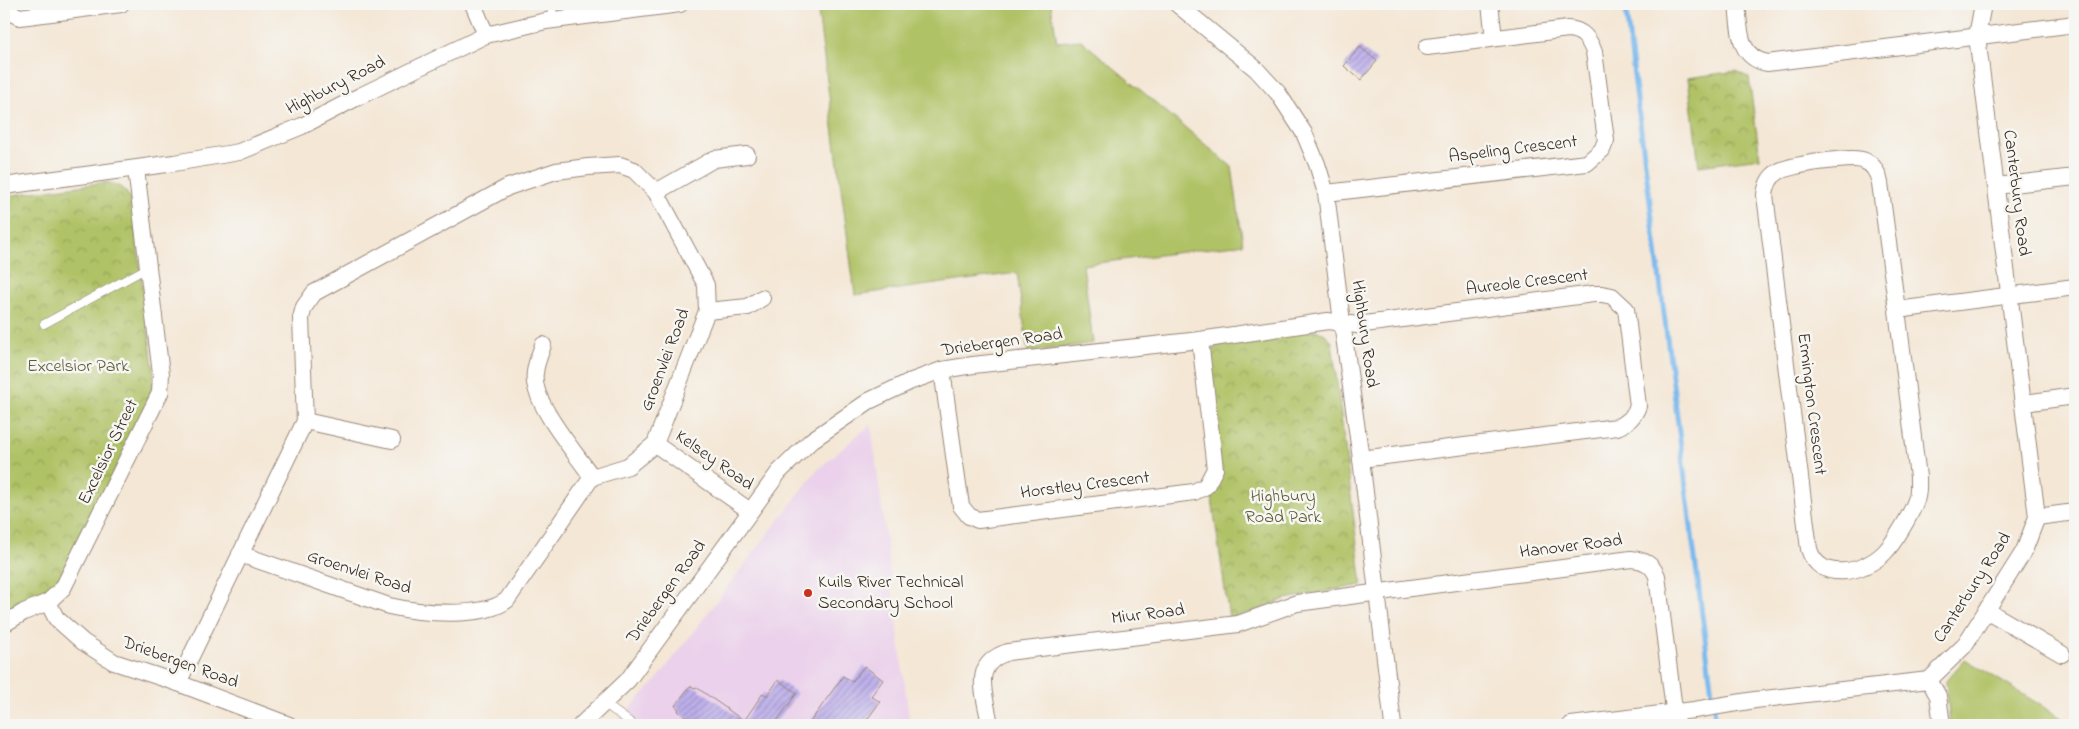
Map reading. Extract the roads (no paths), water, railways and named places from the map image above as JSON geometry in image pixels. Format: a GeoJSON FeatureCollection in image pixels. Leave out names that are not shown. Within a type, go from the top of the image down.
{"type":"FeatureCollection","features":[{"type":"Feature","properties":{"kind":"street"},"geometry":{"type":"LineString","coordinates":[[4,4],[11,12],[20,17],[121,4]]}},
{"type":"Feature","properties":{"kind":"street"},"geometry":{"type":"LineString","coordinates":[[473,4],[486,36]]}},
{"type":"Feature","properties":{"kind":"street","name":"Highbury Road"},"geometry":{"type":"LineString","coordinates":[[4,186],[239,152],[302,126],[426,63],[486,36],[553,12],[680,4]]}},
{"type":"Feature","properties":{"kind":"street"},"geometry":{"type":"LineString","coordinates":[[1490,4],[1494,38]]}},
{"type":"Feature","properties":{"kind":"street"},"geometry":{"type":"LineString","coordinates":[[1737,4],[1745,50],[1757,61],[1767,63],[2075,24]]}},
{"type":"Feature","properties":{"kind":"street","name":"Canterbury Road"},"geometry":{"type":"LineString","coordinates":[[1929,680],[1964,646],[2024,551],[2037,517],[1977,36],[1983,4]]}},
{"type":"Feature","properties":{"kind":"street","name":"Highbury Road"},"geometry":{"type":"LineString","coordinates":[[1184,6],[1256,69],[1278,93],[1304,133],[1317,164],[1326,193],[1393,725]]}},
{"type":"Feature","properties":{"kind":"street","name":"Aspeling Crescent"},"geometry":{"type":"LineString","coordinates":[[1326,193],[1587,162],[1602,150],[1606,140],[1594,52],[1590,40],[1581,32],[1568,29],[1427,47]]}},
{"type":"Feature","properties":{"kind":"street"},"geometry":{"type":"LineString","coordinates":[[656,192],[714,159],[746,155]]}},
{"type":"Feature","properties":{"kind":"street","name":"Ermington Crescent"},"geometry":{"type":"LineString","coordinates":[[1855,158],[1872,166],[1879,177],[1897,310],[1918,477],[1916,499],[1889,547],[1877,560],[1860,568],[1834,572],[1826,570],[1815,561],[1810,549],[1765,195],[1768,183],[1777,172],[1791,167],[1855,158]]}},
{"type":"Feature","properties":{"kind":"street","name":"Groenvlei Road"},"geometry":{"type":"LineString","coordinates":[[178,683],[240,554],[305,421],[301,318],[304,307],[314,292],[508,188],[530,179],[556,172],[620,165],[634,170],[656,192],[706,285],[707,311],[654,444],[628,466],[592,477],[517,588],[499,606],[482,610],[432,613],[412,612],[389,606],[240,554]]}},
{"type":"Feature","properties":{"kind":"street","name":"Excelsior Street"},"geometry":{"type":"LineString","coordinates":[[4,624],[24,612],[48,602],[63,588],[160,393],[161,374],[136,168]]}},
{"type":"Feature","properties":{"kind":"street"},"geometry":{"type":"LineString","coordinates":[[1996,186],[2075,176]]}},
{"type":"Feature","properties":{"kind":"street"},"geometry":{"type":"LineString","coordinates":[[1897,310],[2075,288]]}},
{"type":"Feature","properties":{"kind":"street","name":"Aureole Crescent"},"geometry":{"type":"LineString","coordinates":[[1342,322],[1357,325],[1602,294],[1612,296],[1626,309],[1638,406],[1628,422],[1617,426],[1361,459]]}},
{"type":"Feature","properties":{"kind":"street"},"geometry":{"type":"LineString","coordinates":[[707,311],[748,307],[762,298]]}},
{"type":"Feature","properties":{"kind":"street","name":"Driebergen Road"},"geometry":{"type":"LineString","coordinates":[[581,725],[628,680],[779,472],[819,434],[869,401],[908,382],[942,370],[1200,340],[1328,321],[1342,322]]}},
{"type":"Feature","properties":{"kind":"street","name":"Horstley Crescent"},"geometry":{"type":"LineString","coordinates":[[942,370],[961,506],[969,516],[978,520],[1194,492],[1206,486],[1215,470],[1200,340]]}},
{"type":"Feature","properties":{"kind":"street"},"geometry":{"type":"LineString","coordinates":[[542,345],[535,369],[535,383],[538,392],[548,414],[592,477]]}},
{"type":"Feature","properties":{"kind":"street"},"geometry":{"type":"LineString","coordinates":[[2024,403],[2075,396]]}},
{"type":"Feature","properties":{"kind":"street"},"geometry":{"type":"LineString","coordinates":[[305,421],[392,440]]}},
{"type":"Feature","properties":{"kind":"street","name":"Kelsey Road"},"geometry":{"type":"LineString","coordinates":[[654,444],[750,511]]}},
{"type":"Feature","properties":{"kind":"street"},"geometry":{"type":"LineString","coordinates":[[2037,517],[2075,512]]}},
{"type":"Feature","properties":{"kind":"street","name":"Hanover Road"},"geometry":{"type":"LineString","coordinates":[[1377,592],[1631,559],[1644,562],[1650,565],[1657,576],[1676,719]]}},
{"type":"Feature","properties":{"kind":"street","name":"Miur Road"},"geometry":{"type":"LineString","coordinates":[[990,725],[983,676],[985,667],[995,656],[1008,652],[1238,624],[1297,603],[1377,592]]}},
{"type":"Feature","properties":{"kind":"street","name":"Driebergen Road"},"geometry":{"type":"LineString","coordinates":[[48,602],[56,618],[83,642],[114,662],[178,683],[288,725]]}},
{"type":"Feature","properties":{"kind":"street"},"geometry":{"type":"LineString","coordinates":[[1986,610],[2062,654]]}},
{"type":"Feature","properties":{"kind":"street"},"geometry":{"type":"LineString","coordinates":[[1571,725],[1676,719],[1694,710],[1755,700],[1929,680],[1938,696],[1942,725]]}},
{"type":"Feature","properties":{"kind":"lane"},"geometry":{"type":"LineString","coordinates":[[44,324],[147,268]]}},
{"type":"Feature","properties":{"kind":"lane"},"geometry":{"type":"LineString","coordinates":[[605,704],[634,725]]}},
{"type":"Feature","properties":{"kind":"waterway"},"geometry":{"type":"LineString","coordinates":[[1625,4],[1716,725]]}},
{"type":"Feature","properties":{"kind":"place","name":"Kuils River Technical Secondary School"},"geometry":{"type":"Point","coordinates":[808,593]}},
{"type":"Feature","properties":{"kind":"park label","name":"Excelsior Park"},"geometry":{"type":"Point","coordinates":[78,367]}},
{"type":"Feature","properties":{"kind":"park label","name":"Highbury Road Park"},"geometry":{"type":"Point","coordinates":[1283,507]}}]}
